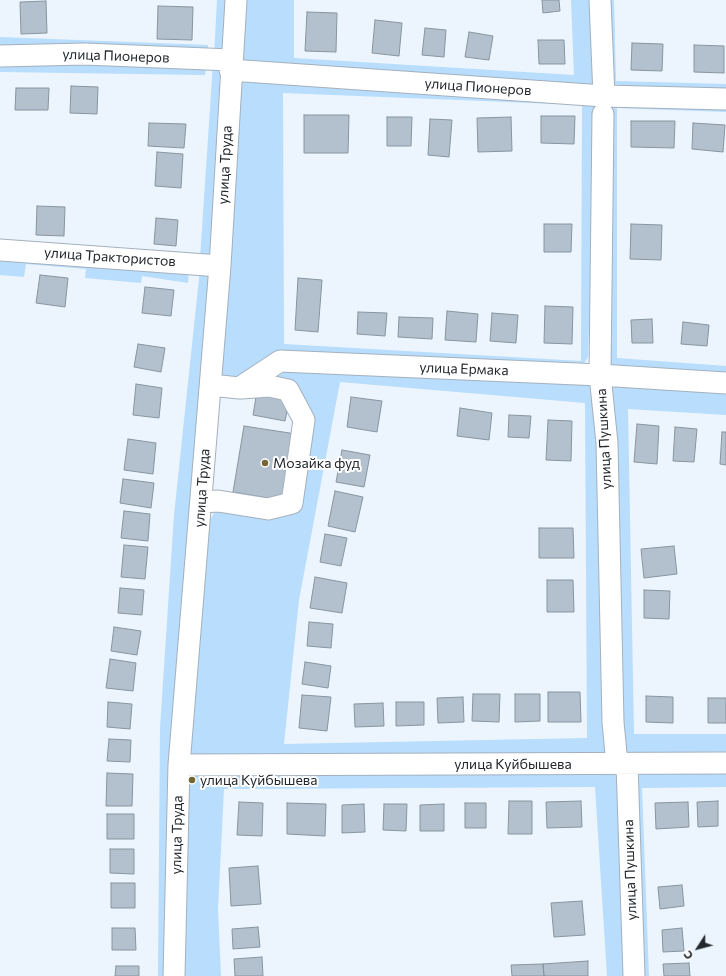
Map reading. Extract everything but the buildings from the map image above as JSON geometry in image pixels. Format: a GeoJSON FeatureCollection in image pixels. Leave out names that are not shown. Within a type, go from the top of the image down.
{"type":"FeatureCollection","features":[{"type":"Feature","properties":{"kind":"street","name":"улица Труда"},"geometry":{"type":"LineString","coordinates":[[174,976],[179,765],[202,502],[220,266],[236,0]]}},
{"type":"Feature","properties":{"kind":"street","name":"улица Пушкина"},"geometry":{"type":"LineString","coordinates":[[600,0],[604,105],[600,375],[607,443],[612,722],[622,764],[634,976]]}},
{"type":"Feature","properties":{"kind":"street","name":"улица Пионеров"},"geometry":{"type":"LineString","coordinates":[[0,56],[86,54],[231,65],[604,105],[726,99]]}},
{"type":"Feature","properties":{"kind":"street","name":"улица Трактористов"},"geometry":{"type":"LineString","coordinates":[[0,250],[220,266]]}},
{"type":"Feature","properties":{"kind":"street","name":"улица Ермака"},"geometry":{"type":"LineString","coordinates":[[239,388],[280,361],[600,375],[726,383]]}},
{"type":"Feature","properties":{"kind":"street"},"geometry":{"type":"LineString","coordinates":[[202,502],[218,501],[268,509],[292,503],[304,420],[288,390],[269,386],[239,388],[210,385]]}},
{"type":"Feature","properties":{"kind":"street","name":"улица Куйбышева"},"geometry":{"type":"LineString","coordinates":[[179,765],[726,763]]}},
{"type":"Feature","properties":{"kind":"shaded area"},"geometry":{"type":"Polygon","coordinates":[[[217,0],[228,0],[225,55],[214,56],[217,0]]]}},
{"type":"Feature","properties":{"kind":"shaded area"},"geometry":{"type":"Polygon","coordinates":[[[241,0],[294,0],[294,58],[574,75],[571,0],[595,0],[600,91],[236,65],[241,0]]]}},
{"type":"Feature","properties":{"kind":"shaded area"},"geometry":{"type":"Polygon","coordinates":[[[603,0],[614,0],[616,81],[726,84],[726,94],[608,92],[603,0]]]}},
{"type":"Feature","properties":{"kind":"shaded area"},"geometry":{"type":"Polygon","coordinates":[[[0,37],[208,45],[207,56],[0,50],[0,37]]]}},
{"type":"Feature","properties":{"kind":"shaded area"},"geometry":{"type":"Polygon","coordinates":[[[0,61],[207,63],[205,75],[0,72],[0,61]]]}},
{"type":"Feature","properties":{"kind":"shaded area"},"geometry":{"type":"Polygon","coordinates":[[[213,63],[224,66],[214,257],[200,258],[213,63]]]}},
{"type":"Feature","properties":{"kind":"shaded area"},"geometry":{"type":"Polygon","coordinates":[[[237,76],[600,100],[597,296],[590,300],[588,357],[584,363],[281,356],[236,382],[220,380],[237,76]],[[283,93],[284,344],[581,361],[582,105],[283,93]]]}},
{"type":"Feature","properties":{"kind":"shaded area"},"geometry":{"type":"Polygon","coordinates":[[[607,101],[726,103],[726,112],[617,108],[617,358],[726,366],[726,380],[609,373],[607,101]]]}},
{"type":"Feature","properties":{"kind":"shaded area"},"geometry":{"type":"Polygon","coordinates":[[[0,254],[189,268],[188,283],[142,276],[141,283],[85,278],[86,269],[26,264],[24,277],[0,275],[0,254]]]}},
{"type":"Feature","properties":{"kind":"shaded area"},"geometry":{"type":"Polygon","coordinates":[[[200,269],[212,273],[167,976],[158,976],[160,728],[174,515],[200,269]]]}},
{"type":"Feature","properties":{"kind":"shaded area"},"geometry":{"type":"Polygon","coordinates":[[[281,365],[597,385],[610,757],[193,759],[187,750],[208,524],[214,513],[226,508],[269,515],[302,414],[253,384],[281,365]],[[340,382],[299,600],[284,744],[587,738],[585,403],[340,382]]]}},
{"type":"Feature","properties":{"kind":"shaded area"},"geometry":{"type":"Polygon","coordinates":[[[609,379],[726,387],[726,415],[628,409],[634,734],[726,734],[726,756],[620,756],[609,379]]]}},
{"type":"Feature","properties":{"kind":"shaded area"},"geometry":{"type":"Polygon","coordinates":[[[619,770],[630,976],[607,976],[595,787],[224,789],[218,909],[221,976],[181,976],[188,774],[619,770]]]}},
{"type":"Feature","properties":{"kind":"shaded area"},"geometry":{"type":"Polygon","coordinates":[[[634,770],[726,770],[726,787],[642,788],[649,976],[637,976],[634,770]]]}},
{"type":"Feature","properties":{"kind":"place","name":"Мозайка фуд"},"geometry":{"type":"Point","coordinates":[265,463]}},
{"type":"Feature","properties":{"kind":"place","name":"улица Куйбышева"},"geometry":{"type":"Point","coordinates":[192,780]}}]}
